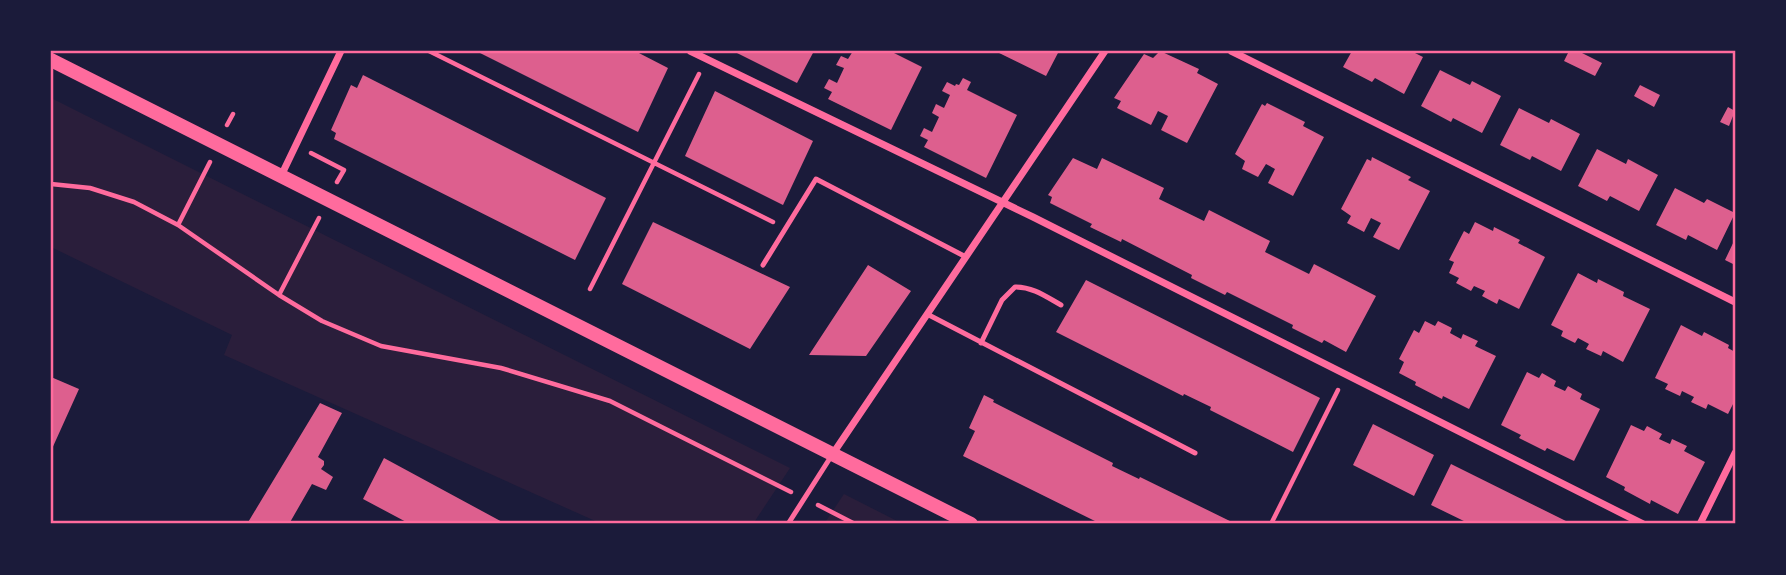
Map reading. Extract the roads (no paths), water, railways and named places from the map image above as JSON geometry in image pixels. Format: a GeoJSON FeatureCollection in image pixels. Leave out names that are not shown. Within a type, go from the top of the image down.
{"type":"FeatureCollection","features":[{"type":"Feature","properties":{"kind":"main road"},"geometry":{"type":"LineString","coordinates":[[51,60],[971,524]]}},
{"type":"Feature","properties":{"kind":"street"},"geometry":{"type":"LineString","coordinates":[[281,177],[341,51]]}},
{"type":"Feature","properties":{"kind":"street"},"geometry":{"type":"LineString","coordinates":[[690,51],[1004,204],[1643,524]]}},
{"type":"Feature","properties":{"kind":"street"},"geometry":{"type":"LineString","coordinates":[[832,455],[1105,51]]}},
{"type":"Feature","properties":{"kind":"street"},"geometry":{"type":"LineString","coordinates":[[1231,51],[1735,302]]}},
{"type":"Feature","properties":{"kind":"street"},"geometry":{"type":"LineString","coordinates":[[1700,524],[1735,453]]}},
{"type":"Feature","properties":{"kind":"lane"},"geometry":{"type":"LineString","coordinates":[[763,265],[816,179],[967,257]]}},
{"type":"Feature","properties":{"kind":"lane"},"geometry":{"type":"LineString","coordinates":[[981,343],[1002,300],[1015,287],[1035,290],[1061,305]]}},
{"type":"Feature","properties":{"kind":"lane"},"geometry":{"type":"LineString","coordinates":[[928,314],[1195,453]]}},
{"type":"Feature","properties":{"kind":"lane"},"geometry":{"type":"LineString","coordinates":[[788,524],[832,455]]}}]}
